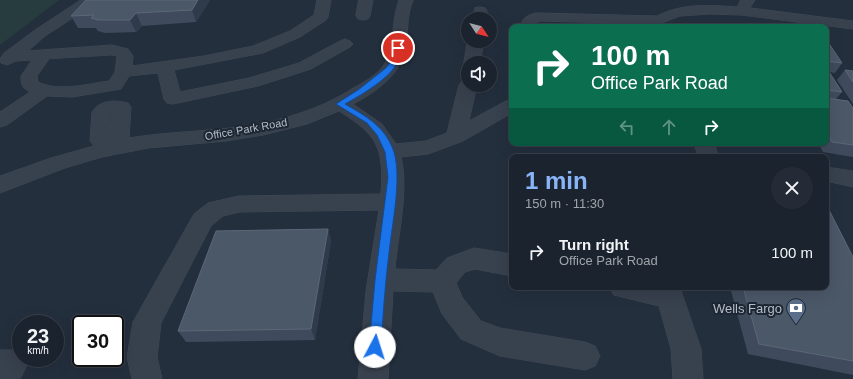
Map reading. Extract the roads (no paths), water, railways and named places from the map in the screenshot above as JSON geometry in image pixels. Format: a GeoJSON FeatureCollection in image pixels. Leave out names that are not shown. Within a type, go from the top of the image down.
{"type":"FeatureCollection","features":[{"type":"Feature","properties":{"kind":"street"},"geometry":{"type":"LineString","coordinates":[[5,61],[46,29],[91,0]]}},
{"type":"Feature","properties":{"kind":"street"},"geometry":{"type":"LineString","coordinates":[[44,56],[34,67],[29,76],[30,86],[43,92],[58,92],[119,79],[165,67],[257,50],[295,34],[321,17],[324,0]]}},
{"type":"Feature","properties":{"kind":"street"},"geometry":{"type":"LineString","coordinates":[[363,16],[366,0]]}},
{"type":"Feature","properties":{"kind":"street","name":"Office Park Road"},"geometry":{"type":"LineString","coordinates":[[0,185],[52,164],[109,146],[225,135],[279,125],[313,115],[340,104],[361,92],[389,70],[394,61],[398,48],[398,32],[406,0]]}},
{"type":"Feature","properties":{"kind":"street"},"geometry":{"type":"LineString","coordinates":[[528,24],[528,22],[536,17],[660,20],[665,16],[686,11],[704,16],[744,6],[853,25]]}},
{"type":"Feature","properties":{"kind":"street"},"geometry":{"type":"LineString","coordinates":[[165,67],[173,99],[252,82],[305,66],[345,44]]}},
{"type":"Feature","properties":{"kind":"street"},"geometry":{"type":"LineString","coordinates":[[5,61],[69,52],[112,50],[122,52],[125,56],[112,105],[122,107],[119,138],[109,146]]}},
{"type":"Feature","properties":{"kind":"street"},"geometry":{"type":"LineString","coordinates":[[0,121],[43,92]]}},
{"type":"Feature","properties":{"kind":"street"},"geometry":{"type":"LineString","coordinates":[[456,137],[466,92]]}},
{"type":"Feature","properties":{"kind":"street"},"geometry":{"type":"LineString","coordinates":[[340,104],[369,121],[381,134],[390,152],[393,177],[380,280],[373,379]]}},
{"type":"Feature","properties":{"kind":"street"},"geometry":{"type":"LineString","coordinates":[[390,152],[428,147],[456,137],[509,107]]}},
{"type":"Feature","properties":{"kind":"street"},"geometry":{"type":"LineString","coordinates":[[829,175],[853,179]]}},
{"type":"Feature","properties":{"kind":"street"},"geometry":{"type":"LineString","coordinates":[[147,379],[142,357],[147,322],[202,220],[216,209],[238,204],[390,202]]}},
{"type":"Feature","properties":{"kind":"street"},"geometry":{"type":"LineString","coordinates":[[380,280],[442,281],[456,265],[474,258],[509,264]]}},
{"type":"Feature","properties":{"kind":"street"},"geometry":{"type":"LineString","coordinates":[[442,281],[452,304],[471,330],[500,342],[585,356]]}},
{"type":"Feature","properties":{"kind":"street"},"geometry":{"type":"LineString","coordinates":[[652,290],[671,292],[686,349],[688,379]]}},
{"type":"Feature","properties":{"kind":"street"},"geometry":{"type":"LineString","coordinates":[[0,365],[12,365],[3,379]]}},
{"type":"Feature","properties":{"kind":"place","name":"Wells Fargo"},"geometry":{"type":"Point","coordinates":[796,325]}}]}
